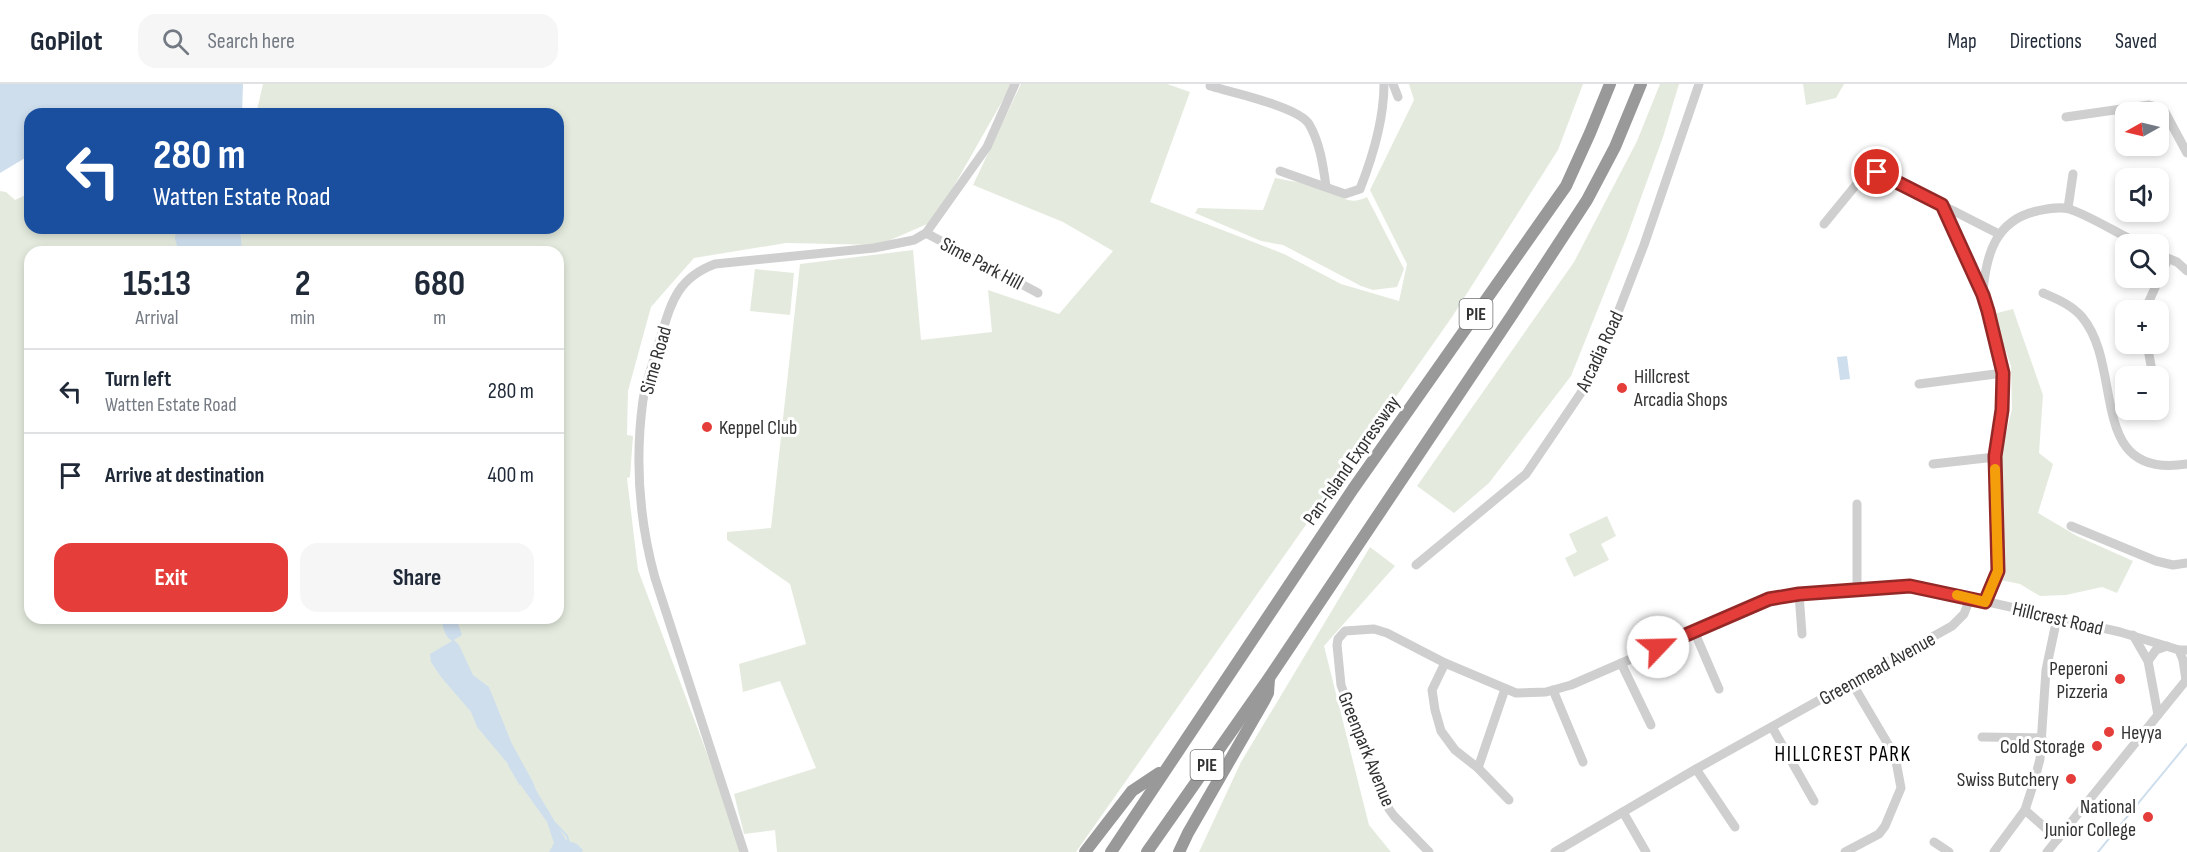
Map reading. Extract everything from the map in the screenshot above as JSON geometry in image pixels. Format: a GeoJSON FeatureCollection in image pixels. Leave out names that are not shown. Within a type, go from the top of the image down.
{"type":"FeatureCollection","features":[{"type":"Feature","properties":{"kind":"highway","name":"Pan-Island Expressway"},"geometry":{"type":"LineString","coordinates":[[1111,852],[1353,489],[1566,186],[1610,84]]}},
{"type":"Feature","properties":{"kind":"highway","name":"PIE"},"geometry":{"type":"LineString","coordinates":[[1147,852],[1269,678],[1587,200],[1615,147],[1641,84]]}},
{"type":"Feature","properties":{"kind":"highway"},"geometry":{"type":"LineString","coordinates":[[1179,852],[1264,701],[1269,689],[1269,678]]}},
{"type":"Feature","properties":{"kind":"highway"},"geometry":{"type":"LineString","coordinates":[[1085,852],[1132,791],[1164,770]]}},
{"type":"Feature","properties":{"kind":"street"},"geometry":{"type":"LineString","coordinates":[[926,233],[987,147],[1015,84]]}},
{"type":"Feature","properties":{"kind":"street"},"geometry":{"type":"LineString","coordinates":[[1280,171],[1345,194],[1360,189],[1372,159],[1384,84]]}},
{"type":"Feature","properties":{"kind":"street"},"geometry":{"type":"LineString","coordinates":[[1393,84],[1398,97]]}},
{"type":"Feature","properties":{"kind":"street","name":"Arcadia Road"},"geometry":{"type":"LineString","coordinates":[[1416,565],[1526,474],[1589,381],[1600,359],[1641,252],[1699,84]]}},
{"type":"Feature","properties":{"kind":"street"},"geometry":{"type":"LineString","coordinates":[[1210,86],[1288,108],[1308,122],[1321,154],[1326,186]]}},
{"type":"Feature","properties":{"kind":"street"},"geometry":{"type":"LineString","coordinates":[[2066,117],[2149,105],[2160,108],[2166,114],[2187,153]]}},
{"type":"Feature","properties":{"kind":"street"},"geometry":{"type":"LineString","coordinates":[[1824,224],[1860,180],[1877,172],[1999,234]]}},
{"type":"Feature","properties":{"kind":"street"},"geometry":{"type":"LineString","coordinates":[[2068,208],[2073,174]]}},
{"type":"Feature","properties":{"kind":"street"},"geometry":{"type":"LineString","coordinates":[[1942,205],[1983,295],[2003,373],[2002,410],[1995,456],[1998,571],[1985,602]]}},
{"type":"Feature","properties":{"kind":"street"},"geometry":{"type":"LineString","coordinates":[[1983,295],[1984,274],[1989,257],[1999,234],[2014,218],[2026,213],[2053,208],[2068,208],[2120,234]]}},
{"type":"Feature","properties":{"kind":"street","name":"Sime Park Hill"},"geometry":{"type":"LineString","coordinates":[[926,233],[1038,293]]}},
{"type":"Feature","properties":{"kind":"street","name":"Sime Road"},"geometry":{"type":"LineString","coordinates":[[744,852],[648,550],[639,487],[642,409],[649,375],[672,301],[687,279],[701,269],[715,264],[874,248],[914,240],[926,233]]}},
{"type":"Feature","properties":{"kind":"street"},"geometry":{"type":"LineString","coordinates":[[2169,259],[2187,271]]}},
{"type":"Feature","properties":{"kind":"street"},"geometry":{"type":"LineString","coordinates":[[2172,260],[2187,260]]}},
{"type":"Feature","properties":{"kind":"street"},"geometry":{"type":"LineString","coordinates":[[2150,300],[2172,260]]}},
{"type":"Feature","properties":{"kind":"street"},"geometry":{"type":"LineString","coordinates":[[2043,293],[2066,303],[2082,317],[2095,338],[2119,439],[2132,455],[2156,466],[2169,467],[2187,464]]}},
{"type":"Feature","properties":{"kind":"street"},"geometry":{"type":"LineString","coordinates":[[1919,384],[2003,373]]}},
{"type":"Feature","properties":{"kind":"street"},"geometry":{"type":"LineString","coordinates":[[1933,464],[1995,456]]}},
{"type":"Feature","properties":{"kind":"street"},"geometry":{"type":"LineString","coordinates":[[1857,504],[1857,589]]}},
{"type":"Feature","properties":{"kind":"street"},"geometry":{"type":"LineString","coordinates":[[2071,526],[2156,561],[2173,565],[2187,563]]}},
{"type":"Feature","properties":{"kind":"street","name":"Hillcrest Road"},"geometry":{"type":"LineString","coordinates":[[1341,633],[1357,629],[1374,629],[1402,639],[1445,663],[1516,693],[1553,690],[1622,663],[1769,599],[1799,594],[1910,586],[2133,635],[2183,650]]}},
{"type":"Feature","properties":{"kind":"street"},"geometry":{"type":"LineString","coordinates":[[1799,594],[1802,634]]}},
{"type":"Feature","properties":{"kind":"street","name":"Greenmead Avenue"},"geometry":{"type":"LineString","coordinates":[[1555,852],[1696,769],[1952,626],[1964,614],[1970,598]]}},
{"type":"Feature","properties":{"kind":"street"},"geometry":{"type":"LineString","coordinates":[[1994,852],[2025,810],[2036,775],[2042,738],[2046,670],[2057,618]]}},
{"type":"Feature","properties":{"kind":"street"},"geometry":{"type":"LineString","coordinates":[[1694,631],[1719,689]]}},
{"type":"Feature","properties":{"kind":"street","name":"Greenpark Avenue"},"geometry":{"type":"LineString","coordinates":[[1341,633],[1336,645],[1336,654],[1341,685],[1373,771],[1394,816],[1429,852]]}},
{"type":"Feature","properties":{"kind":"street"},"geometry":{"type":"LineString","coordinates":[[2133,635],[2148,661],[2158,715]]}},
{"type":"Feature","properties":{"kind":"street"},"geometry":{"type":"LineString","coordinates":[[2148,661],[2157,650],[2166,646]]}},
{"type":"Feature","properties":{"kind":"street"},"geometry":{"type":"LineString","coordinates":[[2047,852],[2187,679],[2183,650]]}},
{"type":"Feature","properties":{"kind":"street"},"geometry":{"type":"LineString","coordinates":[[1445,663],[1432,690],[1440,731],[1455,750],[1478,768],[1509,800]]}},
{"type":"Feature","properties":{"kind":"street"},"geometry":{"type":"LineString","coordinates":[[1622,663],[1651,725]]}},
{"type":"Feature","properties":{"kind":"street"},"geometry":{"type":"LineString","coordinates":[[1845,852],[1879,834],[1885,826],[1901,788],[1895,756],[1852,683]]}},
{"type":"Feature","properties":{"kind":"street"},"geometry":{"type":"LineString","coordinates":[[1478,768],[1505,689]]}},
{"type":"Feature","properties":{"kind":"street"},"geometry":{"type":"LineString","coordinates":[[1553,690],[1583,762]]}},
{"type":"Feature","properties":{"kind":"street"},"geometry":{"type":"LineString","coordinates":[[1772,727],[1814,801]]}},
{"type":"Feature","properties":{"kind":"street"},"geometry":{"type":"LineString","coordinates":[[1982,737],[2042,738]]}},
{"type":"Feature","properties":{"kind":"street"},"geometry":{"type":"LineString","coordinates":[[1696,769],[1735,827]]}},
{"type":"Feature","properties":{"kind":"street"},"geometry":{"type":"LineString","coordinates":[[2025,810],[2058,839]]}},
{"type":"Feature","properties":{"kind":"street"},"geometry":{"type":"LineString","coordinates":[[1623,812],[1646,852]]}},
{"type":"Feature","properties":{"kind":"street"},"geometry":{"type":"LineString","coordinates":[[1934,842],[1949,852]]}},
{"type":"Feature","properties":{"kind":"shaded area"},"geometry":{"type":"Polygon","coordinates":[[[263,84],[1012,84],[934,221],[879,245],[786,243],[694,258],[651,307],[628,391],[627,435],[633,436],[630,477],[627,478],[638,570],[744,852],[0,852],[0,191],[6,192],[15,200],[24,196],[24,234],[564,234],[564,108],[257,108],[263,84]]]}},
{"type":"Feature","properties":{"kind":"shaded area"},"geometry":{"type":"Polygon","coordinates":[[[1021,84],[1167,84],[1190,92],[1150,202],[1284,254],[1341,284],[1399,301],[1407,264],[1370,190],[1414,100],[1409,84],[1583,84],[1558,150],[1452,317],[1076,852],[777,852],[775,830],[744,834],[734,794],[816,768],[780,681],[743,692],[739,664],[806,644],[790,584],[727,540],[727,532],[771,528],[800,264],[913,250],[921,340],[992,332],[988,290],[1059,314],[1113,251],[1063,222],[973,185],[1021,84]]]}},
{"type":"Feature","properties":{"kind":"shaded area"},"geometry":{"type":"Polygon","coordinates":[[[1660,84],[1679,84],[1663,137],[1626,239],[1571,376],[1489,483],[1454,513],[1417,486],[1574,262],[1637,141],[1660,84]]]}},
{"type":"Feature","properties":{"kind":"shaded area"},"geometry":{"type":"Polygon","coordinates":[[[1803,84],[1844,84],[1836,98],[1806,105],[1803,84]]]}},
{"type":"Feature","properties":{"kind":"shaded area"},"geometry":{"type":"Polygon","coordinates":[[[1275,178],[1316,186],[1349,200],[1360,200],[1367,197],[1404,269],[1397,287],[1373,290],[1361,286],[1283,245],[1261,241],[1195,213],[1198,208],[1263,210],[1275,178]]]}},
{"type":"Feature","properties":{"kind":"shaded area"},"geometry":{"type":"Polygon","coordinates":[[[755,269],[794,273],[790,315],[750,311],[755,269]]]}},
{"type":"Feature","properties":{"kind":"shaded area"},"geometry":{"type":"Polygon","coordinates":[[[2013,309],[2043,395],[2039,453],[2053,464],[2038,513],[2077,536],[2133,561],[2117,593],[2102,587],[2066,595],[2040,596],[2020,584],[1995,579],[1999,559],[2001,454],[2012,409],[2011,366],[1993,314],[2013,309]]]}},
{"type":"Feature","properties":{"kind":"shaded area"},"geometry":{"type":"Polygon","coordinates":[[[1607,516],[1616,536],[1601,544],[1609,560],[1574,577],[1565,558],[1577,552],[1569,534],[1607,516]]]}},
{"type":"Feature","properties":{"kind":"shaded area"},"geometry":{"type":"Polygon","coordinates":[[[1370,547],[1395,566],[1324,646],[1369,825],[1391,852],[1199,852],[1241,762],[1370,547]]]}},
{"type":"Feature","properties":{"kind":"water"},"geometry":{"type":"Polygon","coordinates":[[[0,84],[243,84],[242,108],[24,108],[24,159],[0,173],[0,84]]]}},
{"type":"Feature","properties":{"kind":"water"},"geometry":{"type":"Polygon","coordinates":[[[175,234],[240,234],[242,246],[177,246],[175,234]]]}},
{"type":"Feature","properties":{"kind":"water"},"geometry":{"type":"Polygon","coordinates":[[[1847,356],[1850,379],[1840,380],[1837,357],[1847,356]]]}},
{"type":"Feature","properties":{"kind":"water"},"geometry":{"type":"Polygon","coordinates":[[[442,624],[458,624],[462,635],[454,640],[459,645],[473,675],[489,687],[512,744],[566,840],[577,844],[583,850],[582,852],[549,852],[554,843],[547,822],[509,765],[477,727],[471,712],[431,662],[430,654],[452,641],[442,624]]]}},
{"type":"Feature","properties":{"kind":"waterway"},"geometry":{"type":"LineString","coordinates":[[2098,852],[2187,744]]}},
{"type":"Feature","properties":{"kind":"waterway"},"geometry":{"type":"LineString","coordinates":[[513,762],[509,765],[520,784]]}},
{"type":"Feature","properties":{"kind":"waterway"},"geometry":{"type":"LineString","coordinates":[[556,824],[567,836],[569,843]]}},
{"type":"Feature","properties":{"kind":"slow traffic"},"geometry":{"type":"LineString","coordinates":[[1957,595],[1985,602],[1998,571],[1995,469]]}},
{"type":"Feature","properties":{"kind":"place","name":"Hillcrest Arcadia Shops"},"geometry":{"type":"Point","coordinates":[1622,388]}},
{"type":"Feature","properties":{"kind":"place","name":"Keppel Club"},"geometry":{"type":"Point","coordinates":[707,427]}},
{"type":"Feature","properties":{"kind":"place","name":"Peperoni Pizzeria"},"geometry":{"type":"Point","coordinates":[2120,679]}},
{"type":"Feature","properties":{"kind":"place","name":"Heyya"},"geometry":{"type":"Point","coordinates":[2109,732]}},
{"type":"Feature","properties":{"kind":"place","name":"Cold Storage"},"geometry":{"type":"Point","coordinates":[2097,746]}},
{"type":"Feature","properties":{"kind":"place","name":"Swiss Butchery"},"geometry":{"type":"Point","coordinates":[2071,779]}},
{"type":"Feature","properties":{"kind":"place","name":"National Junior College"},"geometry":{"type":"Point","coordinates":[2148,817]}},
{"type":"Feature","properties":{"kind":"district","name":"HILLCREST PARK"},"geometry":{"type":"Point","coordinates":[1843,754]}},
{"type":"Feature","properties":{"kind":"route"},"geometry":{"type":"LineString","coordinates":[[1658,647],[1769,599],[1799,594],[1910,586],[1985,602],[1998,571],[1995,456],[2002,410],[2003,373],[1988,311],[1942,205],[1877,172]]}}]}
